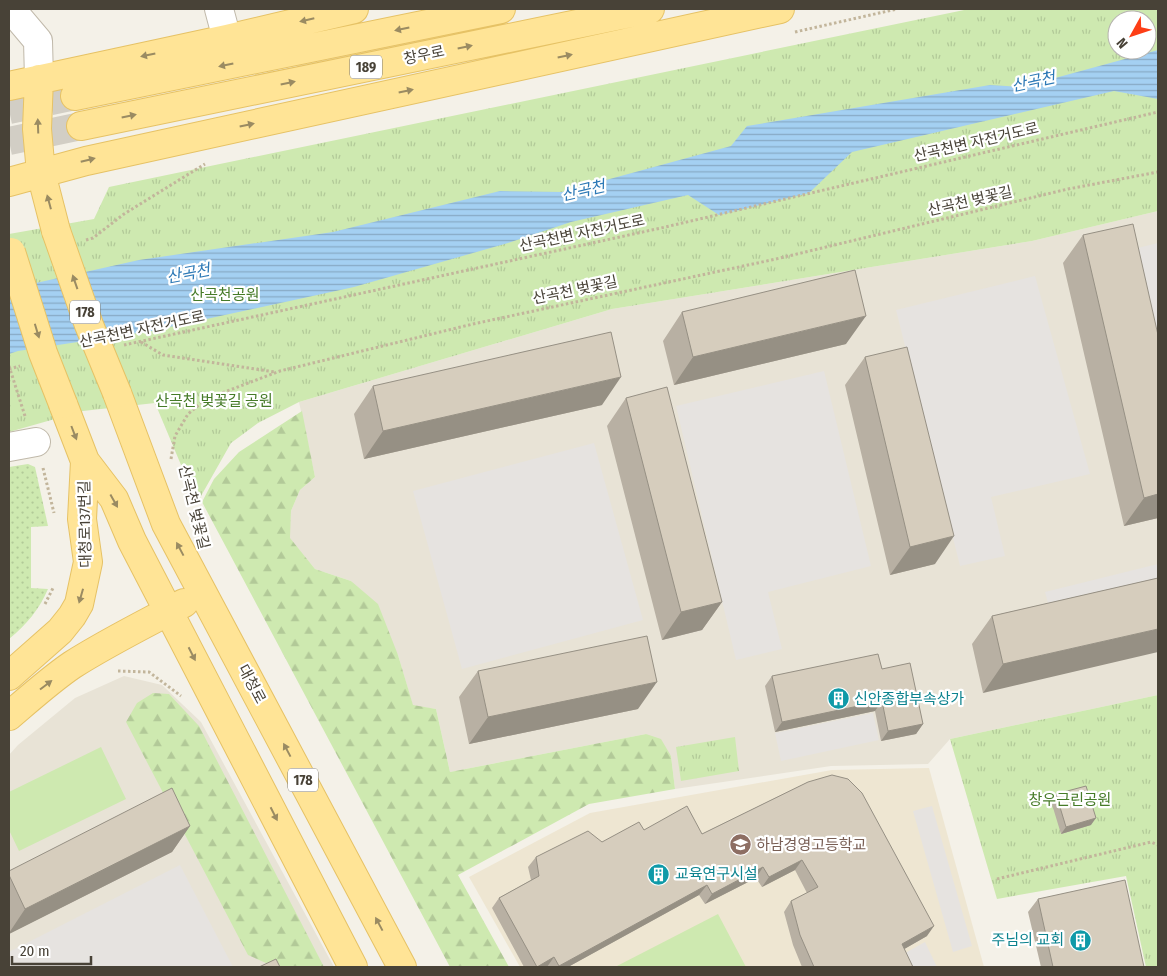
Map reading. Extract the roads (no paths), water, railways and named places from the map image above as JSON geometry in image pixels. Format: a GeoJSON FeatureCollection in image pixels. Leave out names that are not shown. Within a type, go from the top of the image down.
{"type":"FeatureCollection","features":[{"type":"Feature","properties":{"kind":"main road"},"geometry":{"type":"LineString","coordinates":[[9,86],[227,39],[353,9]]}},
{"type":"Feature","properties":{"kind":"main road","name":"창우로"},"geometry":{"type":"LineString","coordinates":[[75,96],[501,9]]}},
{"type":"Feature","properties":{"kind":"main road","name":"창우로"},"geometry":{"type":"LineString","coordinates":[[82,126],[650,9]]}},
{"type":"Feature","properties":{"kind":"main road"},"geometry":{"type":"LineString","coordinates":[[9,182],[86,161],[780,9]]}},
{"type":"Feature","properties":{"kind":"main road","name":"178"},"geometry":{"type":"LineString","coordinates":[[39,79],[38,129],[41,173]]}},
{"type":"Feature","properties":{"kind":"main road","name":"대청로"},"geometry":{"type":"LineString","coordinates":[[41,173],[56,231],[89,324],[166,524],[402,967]]}},
{"type":"Feature","properties":{"kind":"main road"},"geometry":{"type":"LineString","coordinates":[[10,247],[43,353],[85,461],[114,499],[132,540],[353,967]]}},
{"type":"Feature","properties":{"kind":"main road","name":"대청로137번길"},"geometry":{"type":"LineString","coordinates":[[9,676],[60,631],[79,604],[88,562],[82,519],[85,461]]}},
{"type":"Feature","properties":{"kind":"main road"},"geometry":{"type":"LineString","coordinates":[[9,716],[70,667],[203,592]]}},
{"type":"Feature","properties":{"kind":"street"},"geometry":{"type":"LineString","coordinates":[[219,9],[227,39]]}},
{"type":"Feature","properties":{"kind":"street"},"geometry":{"type":"LineString","coordinates":[[14,16],[38,41],[39,79]]}},
{"type":"Feature","properties":{"kind":"street"},"geometry":{"type":"LineString","coordinates":[[9,447],[36,442]]}},
{"type":"Feature","properties":{"kind":"water","name":"산곡천"},"geometry":{"type":"Polygon","coordinates":[[[1157,50],[1158,99],[1114,91],[852,152],[809,193],[719,215],[688,195],[571,222],[508,243],[354,287],[151,331],[18,351],[9,354],[9,289],[139,260],[333,232],[500,191],[562,192],[731,146],[747,126],[990,85],[1022,87],[1121,60],[1157,60],[1157,50]]]}},
{"type":"Feature","properties":{"kind":"tunnel"},"geometry":{"type":"LineString","coordinates":[[9,110],[75,96]]}},
{"type":"Feature","properties":{"kind":"tunnel"},"geometry":{"type":"LineString","coordinates":[[9,141],[81,126]]}},
{"type":"Feature","properties":{"kind":"place","name":"신안종합부속상가"},"geometry":{"type":"Point","coordinates":[838,699]}},
{"type":"Feature","properties":{"kind":"place","name":"하남경영고등학교"},"geometry":{"type":"Point","coordinates":[740,845]}},
{"type":"Feature","properties":{"kind":"place","name":"교육연구시설"},"geometry":{"type":"Point","coordinates":[659,874]}},
{"type":"Feature","properties":{"kind":"place","name":"주님의 교회"},"geometry":{"type":"Point","coordinates":[1080,940]}},
{"type":"Feature","properties":{"kind":"park label","name":"산곡천공원"},"geometry":{"type":"Point","coordinates":[225,295]}},
{"type":"Feature","properties":{"kind":"park label","name":"산곡천 벚꽃길 공원"},"geometry":{"type":"Point","coordinates":[214,401]}},
{"type":"Feature","properties":{"kind":"park label","name":"창우근린공원"},"geometry":{"type":"Point","coordinates":[1070,800]}}]}
